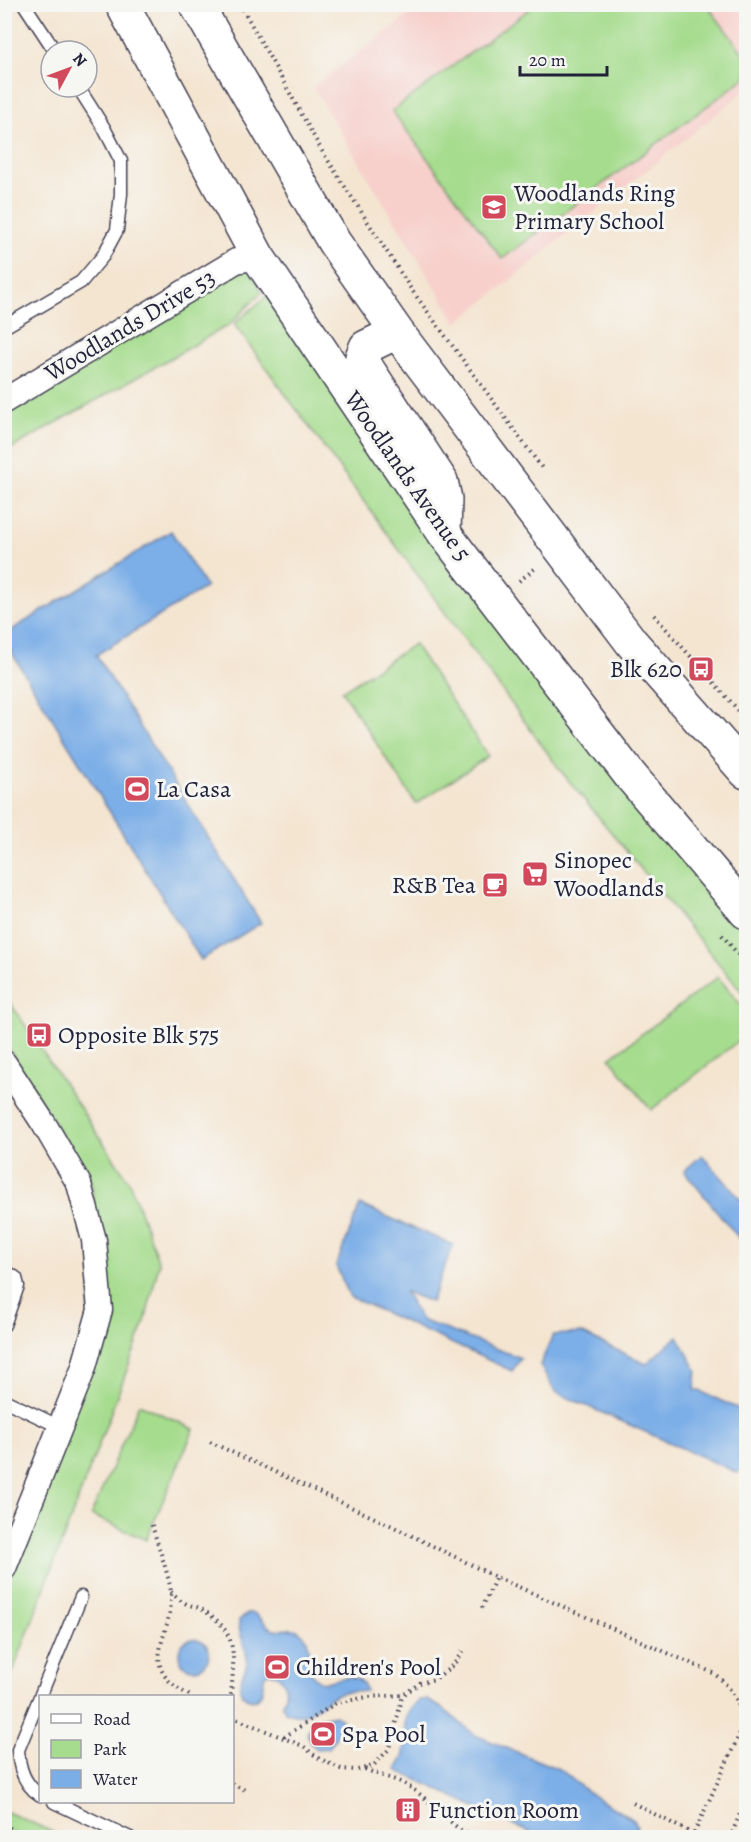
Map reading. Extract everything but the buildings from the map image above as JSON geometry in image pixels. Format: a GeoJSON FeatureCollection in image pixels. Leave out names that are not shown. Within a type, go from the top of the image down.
{"type":"FeatureCollection","features":[{"type":"Feature","properties":{"kind":"main road","name":"Woodlands Avenue 5"},"geometry":{"type":"LineString","coordinates":[[122,4],[258,257],[444,533],[630,774],[747,912]]}},
{"type":"Feature","properties":{"kind":"main road"},"geometry":{"type":"LineString","coordinates":[[196,4],[334,242],[397,332],[632,643],[747,772]]}},
{"type":"Feature","properties":{"kind":"main road"},"geometry":{"type":"LineString","coordinates":[[397,332],[366,347],[363,362],[441,481],[445,499],[444,533]]}},
{"type":"Feature","properties":{"kind":"street","name":"Woodlands Drive 53"},"geometry":{"type":"LineString","coordinates":[[4,401],[236,261],[258,257]]}},
{"type":"Feature","properties":{"kind":"street"},"geometry":{"type":"LineString","coordinates":[[4,1063],[44,1124],[79,1184],[94,1240],[100,1310],[83,1370],[4,1568]]}},
{"type":"Feature","properties":{"kind":"lane"},"geometry":{"type":"LineString","coordinates":[[24,4],[47,39]]}},
{"type":"Feature","properties":{"kind":"lane"},"geometry":{"type":"LineString","coordinates":[[4,327],[81,282],[103,256],[117,230],[121,194],[121,161],[86,99]]}},
{"type":"Feature","properties":{"kind":"lane"},"geometry":{"type":"LineString","coordinates":[[4,1270],[16,1278],[18,1286],[4,1325]]}},
{"type":"Feature","properties":{"kind":"lane"},"geometry":{"type":"LineString","coordinates":[[4,1400],[60,1427]]}},
{"type":"Feature","properties":{"kind":"lane"},"geometry":{"type":"LineString","coordinates":[[41,1695],[81,1598]]}},
{"type":"Feature","properties":{"kind":"lane"},"geometry":{"type":"LineString","coordinates":[[39,1699],[18,1750],[19,1766],[26,1782],[39,1794]]}},
{"type":"Feature","properties":{"kind":"lane"},"geometry":{"type":"LineString","coordinates":[[56,1803],[130,1838]]}},
{"type":"Feature","properties":{"kind":"path"},"geometry":{"type":"LineString","coordinates":[[240,4],[322,151],[411,289],[543,469]]}},
{"type":"Feature","properties":{"kind":"path"},"geometry":{"type":"LineString","coordinates":[[495,598],[561,549]]}},
{"type":"Feature","properties":{"kind":"path"},"geometry":{"type":"LineString","coordinates":[[652,614],[747,719]]}},
{"type":"Feature","properties":{"kind":"path"},"geometry":{"type":"LineString","coordinates":[[210,1442],[496,1577],[713,1673],[721,1679],[732,1693],[743,1721],[740,1733],[693,1836],[633,1803]]}},
{"type":"Feature","properties":{"kind":"path"},"geometry":{"type":"LineString","coordinates":[[152,1526],[171,1592],[159,1665],[166,1678],[177,1689],[189,1695]]}},
{"type":"Feature","properties":{"kind":"path"},"geometry":{"type":"LineString","coordinates":[[482,1608],[496,1577]]}},
{"type":"Feature","properties":{"kind":"path"},"geometry":{"type":"LineString","coordinates":[[171,1592],[224,1627],[231,1642],[234,1658],[231,1695]]}},
{"type":"Feature","properties":{"kind":"path"},"geometry":{"type":"LineString","coordinates":[[284,1737],[336,1703],[368,1697],[403,1695],[420,1683],[435,1678],[447,1670],[464,1649]]}},
{"type":"Feature","properties":{"kind":"path"},"geometry":{"type":"LineString","coordinates":[[234,1718],[303,1746],[318,1758],[341,1769],[364,1768],[373,1766],[390,1749],[403,1695]]}},
{"type":"Feature","properties":{"kind":"path"},"geometry":{"type":"LineString","coordinates":[[364,1768],[409,1786],[432,1804],[452,1825],[474,1838]]}},
{"type":"Feature","properties":{"kind":"path"},"geometry":{"type":"LineString","coordinates":[[234,1785],[245,1790]]}},
{"type":"Feature","properties":{"kind":"path"},"geometry":{"type":"LineString","coordinates":[[730,1838],[747,1799]]}},
{"type":"Feature","properties":{"kind":"path"},"geometry":{"type":"LineString","coordinates":[[4,1825],[28,1838]]}},
{"type":"Feature","properties":{"kind":"shaded area","name":"Woodlands Ring Primary School"},"geometry":{"type":"Polygon","coordinates":[[[422,5],[746,5],[746,90],[457,323],[313,87],[422,5]]]}},
{"type":"Feature","properties":{"kind":"green space","name":"Woodlands Ring Primary School"},"geometry":{"type":"Polygon","coordinates":[[[535,5],[707,5],[746,57],[746,77],[502,259],[392,111],[535,5]]]}},
{"type":"Feature","properties":{"kind":"green space"},"geometry":{"type":"Polygon","coordinates":[[[243,256],[262,292],[229,325],[5,452],[5,402],[243,256]]]}},
{"type":"Feature","properties":{"kind":"green space"},"geometry":{"type":"Polygon","coordinates":[[[270,293],[742,926],[742,940],[746,947],[746,997],[560,770],[234,324],[270,293]]]}},
{"type":"Feature","properties":{"kind":"green space"},"geometry":{"type":"Polygon","coordinates":[[[414,644],[488,756],[416,804],[342,691],[414,644]]]}},
{"type":"Feature","properties":{"kind":"green space"},"geometry":{"type":"Polygon","coordinates":[[[718,977],[746,1011],[746,1035],[651,1110],[610,1058],[718,977]]]}},
{"type":"Feature","properties":{"kind":"green space"},"geometry":{"type":"Polygon","coordinates":[[[5,995],[129,1181],[159,1263],[145,1322],[5,1693],[5,1582],[84,1370],[95,1241],[92,1186],[5,1042],[5,995]]]}},
{"type":"Feature","properties":{"kind":"green space"},"geometry":{"type":"Polygon","coordinates":[[[139,1404],[194,1429],[146,1540],[91,1515],[139,1404]]]}},
{"type":"Feature","properties":{"kind":"green space"},"geometry":{"type":"Polygon","coordinates":[[[5,1811],[64,1837],[5,1837],[5,1811]]]}},
{"type":"Feature","properties":{"kind":"water","name":"La Casa"},"geometry":{"type":"Polygon","coordinates":[[[171,531],[206,587],[96,655],[261,923],[201,960],[5,642],[5,634],[171,531]]]}},
{"type":"Feature","properties":{"kind":"water"},"geometry":{"type":"Polygon","coordinates":[[[702,1155],[746,1205],[746,1247],[684,1171],[702,1155]]]}},
{"type":"Feature","properties":{"kind":"water"},"geometry":{"type":"Polygon","coordinates":[[[360,1205],[453,1245],[431,1302],[405,1292],[421,1320],[521,1358],[512,1371],[350,1297],[336,1266],[360,1205]]]}},
{"type":"Feature","properties":{"kind":"water"},"geometry":{"type":"Polygon","coordinates":[[[581,1333],[646,1364],[678,1336],[697,1371],[695,1389],[746,1412],[746,1463],[738,1473],[555,1392],[540,1365],[553,1335],[581,1333]]]}},
{"type":"Feature","properties":{"kind":"water","name":"Children's Pool"},"geometry":{"type":"Polygon","coordinates":[[[249,1613],[254,1613],[271,1628],[301,1632],[308,1643],[312,1673],[323,1683],[348,1677],[354,1678],[364,1684],[366,1691],[340,1693],[307,1713],[293,1714],[285,1711],[282,1703],[285,1693],[284,1684],[280,1677],[271,1672],[265,1675],[261,1694],[255,1699],[246,1698],[240,1689],[247,1662],[239,1620],[249,1613]]]}},
{"type":"Feature","properties":{"kind":"water"},"geometry":{"type":"Polygon","coordinates":[[[194,1639],[205,1643],[209,1654],[205,1665],[194,1669],[183,1665],[179,1654],[183,1643],[194,1639]]]}},
{"type":"Feature","properties":{"kind":"water"},"geometry":{"type":"Polygon","coordinates":[[[419,1700],[427,1700],[442,1708],[475,1735],[561,1770],[590,1794],[634,1820],[637,1826],[635,1837],[539,1837],[396,1770],[404,1753],[406,1718],[412,1706],[419,1700]]]}},
{"type":"Feature","properties":{"kind":"water","name":"Spa Pool"},"geometry":{"type":"Polygon","coordinates":[[[335,1715],[341,1719],[336,1738],[329,1748],[317,1749],[308,1737],[310,1727],[320,1719],[335,1715]]]}},
{"type":"Feature","properties":{"kind":"place","name":"Woodlands Ring Primary School"},"geometry":{"type":"Point","coordinates":[494,207]}},
{"type":"Feature","properties":{"kind":"place","name":"Blk 620"},"geometry":{"type":"Point","coordinates":[701,669]}},
{"type":"Feature","properties":{"kind":"place","name":"La Casa"},"geometry":{"type":"Point","coordinates":[137,789]}},
{"type":"Feature","properties":{"kind":"place","name":"Sinopec Woodlands"},"geometry":{"type":"Point","coordinates":[535,874]}},
{"type":"Feature","properties":{"kind":"place","name":"R&B Tea"},"geometry":{"type":"Point","coordinates":[495,885]}},
{"type":"Feature","properties":{"kind":"place","name":"Opposite Blk 575"},"geometry":{"type":"Point","coordinates":[39,1035]}},
{"type":"Feature","properties":{"kind":"place","name":"Children's Pool"},"geometry":{"type":"Point","coordinates":[277,1667]}},
{"type":"Feature","properties":{"kind":"place","name":"Spa Pool"},"geometry":{"type":"Point","coordinates":[323,1734]}},
{"type":"Feature","properties":{"kind":"place","name":"Function Room"},"geometry":{"type":"Point","coordinates":[408,1810]}}]}
